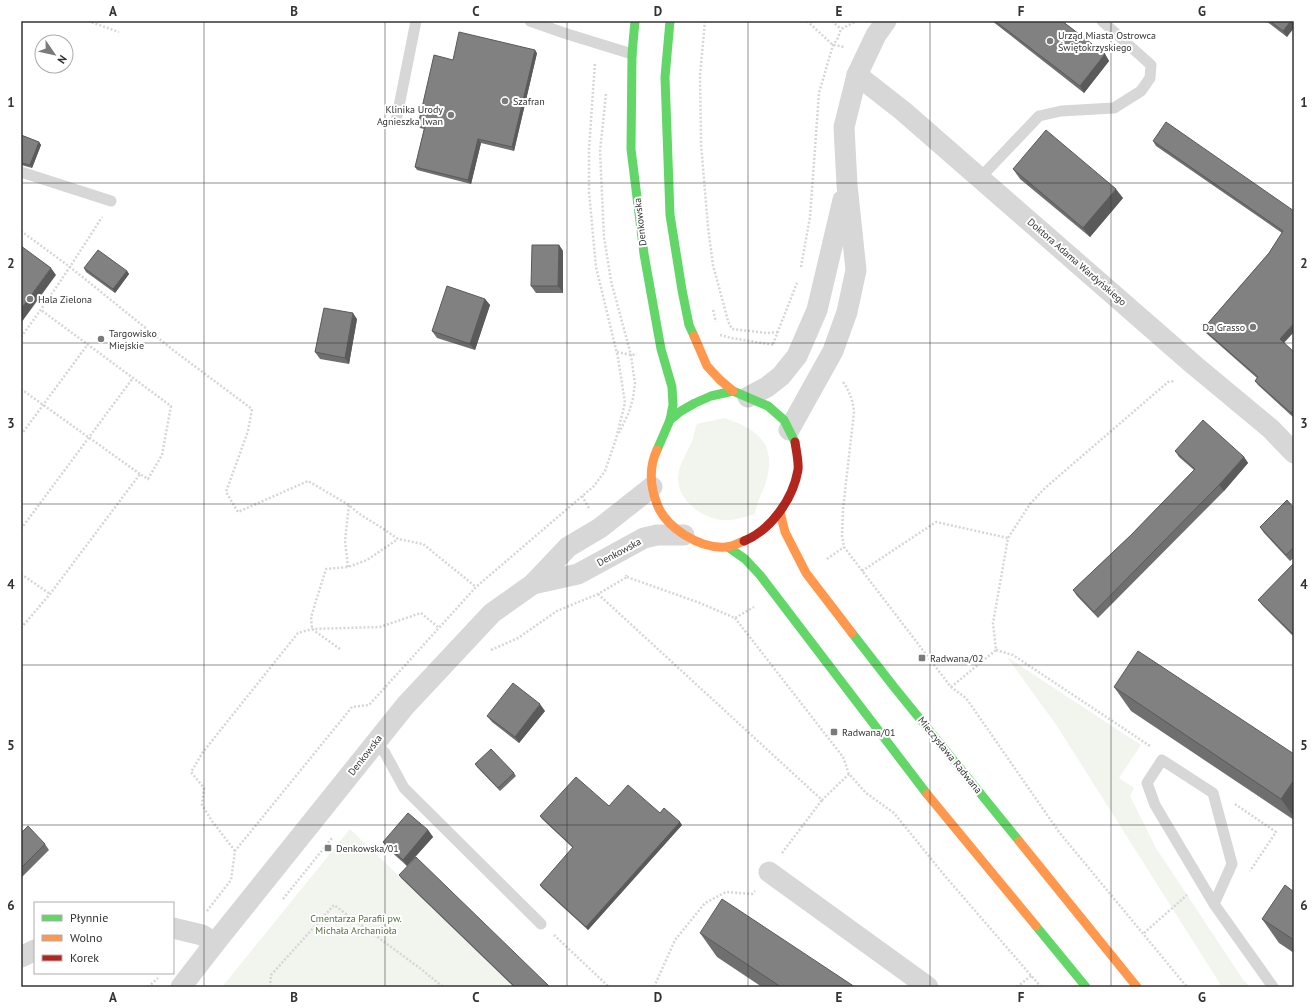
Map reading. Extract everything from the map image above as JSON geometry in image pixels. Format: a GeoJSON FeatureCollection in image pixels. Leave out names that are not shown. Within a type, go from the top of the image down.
{"type":"FeatureCollection","features":[{"type":"Feature","properties":{"kind":"main road","name":"Denkowska"},"geometry":{"type":"LineString","coordinates":[[635,21],[632,54],[631,149],[644,254],[661,349],[672,387],[673,405],[670,420]]}},
{"type":"Feature","properties":{"kind":"main road"},"geometry":{"type":"LineString","coordinates":[[670,21],[665,77],[670,215],[689,325],[707,366],[720,380],[741,394],[768,406],[784,420],[795,443],[798,470],[791,490],[780,512],[766,528],[754,537],[728,547],[714,547],[698,542],[684,535],[668,521],[658,505],[652,487],[651,474],[653,459],[670,420],[681,411],[711,396],[741,394]]}},
{"type":"Feature","properties":{"kind":"main road","name":"Mieczysława Radwana"},"geometry":{"type":"LineString","coordinates":[[780,512],[785,532],[806,573],[894,687],[1137,987]]}},
{"type":"Feature","properties":{"kind":"main road"},"geometry":{"type":"LineString","coordinates":[[728,547],[745,559],[760,575],[915,779],[1086,987]]}},
{"type":"Feature","properties":{"kind":"street"},"geometry":{"type":"LineString","coordinates":[[789,430],[833,351],[847,312],[856,270],[847,186],[844,127],[857,75],[876,35],[886,21]]}},
{"type":"Feature","properties":{"kind":"street","name":"Doktora Adama Wardyńskiego"},"geometry":{"type":"LineString","coordinates":[[857,75],[903,110],[1194,365],[1271,429],[1294,453]]}},
{"type":"Feature","properties":{"kind":"street"},"geometry":{"type":"LineString","coordinates":[[741,394],[767,387],[781,376],[797,356],[818,310],[847,186]]}},
{"type":"Feature","properties":{"kind":"street","name":"Denkowska"},"geometry":{"type":"LineString","coordinates":[[181,987],[215,942],[307,829],[375,742],[405,706],[492,613],[533,584],[568,547],[600,528],[652,487]]}},
{"type":"Feature","properties":{"kind":"street","name":"Denkowska"},"geometry":{"type":"LineString","coordinates":[[533,584],[578,574],[644,538],[657,535],[684,535]]}},
{"type":"Feature","properties":{"kind":"street"},"geometry":{"type":"LineString","coordinates":[[769,872],[928,987]]}},
{"type":"Feature","properties":{"kind":"street"},"geometry":{"type":"LineString","coordinates":[[181,930],[202,935],[215,942]]}},
{"type":"Feature","properties":{"kind":"street"},"geometry":{"type":"LineString","coordinates":[[21,956],[34,950]]}},
{"type":"Feature","properties":{"kind":"lane"},"geometry":{"type":"LineString","coordinates":[[396,121],[416,21]]}},
{"type":"Feature","properties":{"kind":"lane"},"geometry":{"type":"LineString","coordinates":[[530,21],[632,54]]}},
{"type":"Feature","properties":{"kind":"lane"},"geometry":{"type":"LineString","coordinates":[[980,178],[1039,116],[1061,110],[1114,108],[1141,91],[1150,78],[1151,65],[1102,21]]}},
{"type":"Feature","properties":{"kind":"lane"},"geometry":{"type":"LineString","coordinates":[[21,172],[111,201]]}},
{"type":"Feature","properties":{"kind":"lane"},"geometry":{"type":"LineString","coordinates":[[375,742],[385,752],[404,788],[541,924]]}},
{"type":"Feature","properties":{"kind":"lane"},"geometry":{"type":"LineString","coordinates":[[1214,904],[1232,864],[1213,793],[1162,760],[1147,783],[1155,805],[1214,904],[1273,987]]}},
{"type":"Feature","properties":{"kind":"path"},"geometry":{"type":"LineString","coordinates":[[88,21],[119,32]]}},
{"type":"Feature","properties":{"kind":"path"},"geometry":{"type":"LineString","coordinates":[[705,21],[700,75],[701,144],[713,265],[728,321],[732,329],[767,333],[779,332]]}},
{"type":"Feature","properties":{"kind":"path"},"geometry":{"type":"LineString","coordinates":[[807,21],[833,45],[848,48]]}},
{"type":"Feature","properties":{"kind":"path"},"geometry":{"type":"LineString","coordinates":[[832,21],[841,29]]}},
{"type":"Feature","properties":{"kind":"path"},"geometry":{"type":"LineString","coordinates":[[800,271],[810,217],[819,93],[833,45],[838,40],[841,29],[856,21]]}},
{"type":"Feature","properties":{"kind":"path"},"geometry":{"type":"LineString","coordinates":[[181,930],[231,880],[235,851],[352,707],[369,705],[476,587],[594,486],[605,471],[616,438],[625,403],[623,384],[596,267],[589,192],[589,149],[596,43]]}},
{"type":"Feature","properties":{"kind":"path"},"geometry":{"type":"LineString","coordinates":[[606,92],[600,151],[604,236],[611,281],[631,355],[635,384],[629,412],[616,438]]}},
{"type":"Feature","properties":{"kind":"path"},"geometry":{"type":"LineString","coordinates":[[21,337],[70,267],[111,201]]}},
{"type":"Feature","properties":{"kind":"path"},"geometry":{"type":"LineString","coordinates":[[21,231],[70,267],[173,350],[252,409],[248,431],[226,492],[238,512],[308,481],[349,505],[358,513],[398,539],[423,544],[476,587]]}},
{"type":"Feature","properties":{"kind":"path"},"geometry":{"type":"LineString","coordinates":[[774,344],[799,279]]}},
{"type":"Feature","properties":{"kind":"path"},"geometry":{"type":"LineString","coordinates":[[712,309],[720,335],[774,344],[797,356]]}},
{"type":"Feature","properties":{"kind":"path"},"geometry":{"type":"LineString","coordinates":[[21,389],[148,479],[162,455],[171,406],[41,310]]}},
{"type":"Feature","properties":{"kind":"path"},"geometry":{"type":"LineString","coordinates":[[21,435],[88,344]]}},
{"type":"Feature","properties":{"kind":"path"},"geometry":{"type":"LineString","coordinates":[[616,352],[631,355]]}},
{"type":"Feature","properties":{"kind":"path"},"geometry":{"type":"LineString","coordinates":[[996,650],[993,623],[1008,538],[1030,504],[1045,488],[1168,382],[1176,381],[1194,365]]}},
{"type":"Feature","properties":{"kind":"path"},"geometry":{"type":"LineString","coordinates":[[822,371],[844,383],[849,390],[853,401],[854,412],[843,509],[842,536],[844,547],[951,687],[966,698],[1059,832],[1188,987]]}},
{"type":"Feature","properties":{"kind":"path"},"geometry":{"type":"LineString","coordinates":[[1170,376],[1176,381]]}},
{"type":"Feature","properties":{"kind":"path"},"geometry":{"type":"LineString","coordinates":[[21,529],[133,378]]}},
{"type":"Feature","properties":{"kind":"path"},"geometry":{"type":"LineString","coordinates":[[21,628],[50,594],[140,474]]}},
{"type":"Feature","properties":{"kind":"path"},"geometry":{"type":"LineString","coordinates":[[348,567],[345,541],[349,505]]}},
{"type":"Feature","properties":{"kind":"path"},"geometry":{"type":"LineString","coordinates":[[862,571],[936,522],[1008,538]]}},
{"type":"Feature","properties":{"kind":"path"},"geometry":{"type":"LineString","coordinates":[[340,649],[312,629],[311,617],[326,569],[348,567],[368,560],[398,539]]}},
{"type":"Feature","properties":{"kind":"path"},"geometry":{"type":"LineString","coordinates":[[21,574],[50,594]]}},
{"type":"Feature","properties":{"kind":"path"},"geometry":{"type":"LineString","coordinates":[[598,594],[822,800]]}},
{"type":"Feature","properties":{"kind":"path"},"geometry":{"type":"LineString","coordinates":[[235,851],[212,821],[202,805],[204,788],[191,772],[203,752],[298,633],[312,629],[380,627],[421,613],[440,628]]}},
{"type":"Feature","properties":{"kind":"path"},"geometry":{"type":"LineString","coordinates":[[734,618],[843,757],[849,774],[866,793],[894,813],[945,876],[1041,987]]}},
{"type":"Feature","properties":{"kind":"path"},"geometry":{"type":"LineString","coordinates":[[951,687],[996,650]]}},
{"type":"Feature","properties":{"kind":"path"},"geometry":{"type":"LineString","coordinates":[[996,650],[1013,655],[1154,748]]}},
{"type":"Feature","properties":{"kind":"path"},"geometry":{"type":"LineString","coordinates":[[797,833],[822,800],[849,774]]}},
{"type":"Feature","properties":{"kind":"path"},"geometry":{"type":"LineString","coordinates":[[1231,801],[1276,832],[1248,874]]}},
{"type":"Feature","properties":{"kind":"path"},"geometry":{"type":"LineString","coordinates":[[654,987],[675,940],[705,903],[726,892],[752,894],[769,872]]}},
{"type":"Feature","properties":{"kind":"path"},"geometry":{"type":"LineString","coordinates":[[1144,933],[1201,882]]}},
{"type":"Feature","properties":{"kind":"path"},"geometry":{"type":"LineString","coordinates":[[270,987],[271,975],[334,904],[443,987]]}},
{"type":"Feature","properties":{"kind":"path"},"geometry":{"type":"LineString","coordinates":[[541,924],[609,987]]}},
{"type":"Feature","properties":{"kind":"path"},"geometry":{"type":"LineString","coordinates":[[1017,987],[1032,975]]}},
{"type":"Feature","properties":{"kind":"path"},"geometry":{"type":"LineString","coordinates":[[148,987],[159,977]]}},
{"type":"Feature","properties":{"kind":"green space"},"geometry":{"type":"Polygon","coordinates":[[[724,418],[754,432],[760,438],[766,446],[769,465],[766,483],[757,504],[755,514],[731,520],[722,520],[706,516],[698,511],[686,500],[678,484],[678,476],[682,461],[693,439],[697,424],[724,418]]]}},
{"type":"Feature","properties":{"kind":"green space"},"geometry":{"type":"Polygon","coordinates":[[[1007,657],[1141,745],[1119,778],[1134,788],[1130,796],[1156,848],[1244,981],[1251,987],[1222,987],[1057,726],[1007,657]]]}},
{"type":"Feature","properties":{"kind":"green space","name":"Cmentarza Parafii pw. Michała Archanioła"},"geometry":{"type":"Polygon","coordinates":[[[350,829],[514,987],[222,987],[350,829]]]}},
{"type":"Feature","properties":{"kind":"building","name":"Urząd Miasta Ostrowca Świętokrzyskiego"},"geometry":{"type":"Polygon","coordinates":[[[995,21],[1062,21],[1105,54],[1080,86],[995,21]]]}},
{"type":"Feature","properties":{"kind":"building"},"geometry":{"type":"Polygon","coordinates":[[[1270,21],[1291,21],[1283,31],[1270,21]]]}},
{"type":"Feature","properties":{"kind":"building"},"geometry":{"type":"Polygon","coordinates":[[[459,32],[535,50],[512,147],[478,139],[468,180],[415,167],[425,126],[418,125],[434,55],[453,60],[459,32]]]}},
{"type":"Feature","properties":{"kind":"building"},"geometry":{"type":"Polygon","coordinates":[[[1166,122],[1294,211],[1294,323],[1280,339],[1294,352],[1294,409],[1291,413],[1255,381],[1258,377],[1203,329],[1269,253],[1283,231],[1153,141],[1166,122]]]}},
{"type":"Feature","properties":{"kind":"building"},"geometry":{"type":"Polygon","coordinates":[[[1046,130],[1116,189],[1083,228],[1013,169],[1046,130]]]}},
{"type":"Feature","properties":{"kind":"building"},"geometry":{"type":"Polygon","coordinates":[[[21,135],[39,142],[30,165],[21,163],[21,135]]]}},
{"type":"Feature","properties":{"kind":"building"},"geometry":{"type":"Polygon","coordinates":[[[532,245],[559,245],[558,286],[531,286],[532,245]]]}},
{"type":"Feature","properties":{"kind":"building","name":"Hala Zielona"},"geometry":{"type":"Polygon","coordinates":[[[21,246],[51,268],[21,309],[21,246]]]}},
{"type":"Feature","properties":{"kind":"building"},"geometry":{"type":"Polygon","coordinates":[[[98,250],[127,271],[113,289],[84,268],[98,250]]]}},
{"type":"Feature","properties":{"kind":"building"},"geometry":{"type":"Polygon","coordinates":[[[447,286],[485,299],[470,344],[432,331],[447,286]]]}},
{"type":"Feature","properties":{"kind":"building"},"geometry":{"type":"Polygon","coordinates":[[[324,308],[353,313],[345,358],[315,352],[324,308]]]}},
{"type":"Feature","properties":{"kind":"building"},"geometry":{"type":"Polygon","coordinates":[[[1203,420],[1244,457],[1219,485],[1094,612],[1073,590],[1131,535],[1195,469],[1175,451],[1203,420]]]}},
{"type":"Feature","properties":{"kind":"building"},"geometry":{"type":"Polygon","coordinates":[[[1287,500],[1294,508],[1294,547],[1286,555],[1260,527],[1287,500]]]}},
{"type":"Feature","properties":{"kind":"building"},"geometry":{"type":"Polygon","coordinates":[[[1294,563],[1294,632],[1292,633],[1258,600],[1294,563]]]}},
{"type":"Feature","properties":{"kind":"building"},"geometry":{"type":"Polygon","coordinates":[[[1138,651],[1294,754],[1294,780],[1281,799],[1114,687],[1138,651]]]}},
{"type":"Feature","properties":{"kind":"building"},"geometry":{"type":"Polygon","coordinates":[[[513,683],[540,704],[515,737],[487,716],[513,683]]]}},
{"type":"Feature","properties":{"kind":"building"},"geometry":{"type":"Polygon","coordinates":[[[491,749],[514,773],[498,788],[475,764],[491,749]]]}},
{"type":"Feature","properties":{"kind":"building"},"geometry":{"type":"Polygon","coordinates":[[[576,777],[609,806],[628,785],[660,813],[664,808],[680,822],[586,927],[540,885],[573,847],[540,816],[576,777]]]}},
{"type":"Feature","properties":{"kind":"building"},"geometry":{"type":"Polygon","coordinates":[[[408,813],[428,830],[403,860],[383,842],[408,813]]]}},
{"type":"Feature","properties":{"kind":"building"},"geometry":{"type":"Polygon","coordinates":[[[28,826],[45,844],[21,868],[21,833],[28,826]]]}},
{"type":"Feature","properties":{"kind":"building"},"geometry":{"type":"Polygon","coordinates":[[[416,857],[550,987],[515,987],[399,875],[416,857]]]}},
{"type":"Feature","properties":{"kind":"building"},"geometry":{"type":"Polygon","coordinates":[[[1285,885],[1294,892],[1294,940],[1262,919],[1285,885]]]}},
{"type":"Feature","properties":{"kind":"building"},"geometry":{"type":"Polygon","coordinates":[[[722,899],[855,987],[781,987],[700,933],[722,899]]]}},
{"type":"Feature","properties":{"kind":"traffic: fast"},"geometry":{"type":"LineString","coordinates":[[635,21],[632,54],[631,149],[644,254],[661,349],[672,387],[673,405],[670,420],[657,450]]}},
{"type":"Feature","properties":{"kind":"traffic: fast"},"geometry":{"type":"LineString","coordinates":[[670,21],[665,77],[670,215],[682,290],[689,325],[694,336]]}},
{"type":"Feature","properties":{"kind":"traffic: fast"},"geometry":{"type":"LineString","coordinates":[[670,420],[681,411],[695,403],[711,396],[733,391],[768,406],[784,420],[795,442]]}},
{"type":"Feature","properties":{"kind":"traffic: fast"},"geometry":{"type":"LineString","coordinates":[[728,547],[745,559],[760,575],[927,794]]}},
{"type":"Feature","properties":{"kind":"traffic: fast"},"geometry":{"type":"LineString","coordinates":[[852,633],[1019,841]]}},
{"type":"Feature","properties":{"kind":"traffic: fast"},"geometry":{"type":"LineString","coordinates":[[1036,926],[1086,987]]}},
{"type":"Feature","properties":{"kind":"traffic: slow"},"geometry":{"type":"LineString","coordinates":[[694,336],[707,366],[733,391]]}},
{"type":"Feature","properties":{"kind":"traffic: slow"},"geometry":{"type":"LineString","coordinates":[[657,450],[654,456],[651,477],[653,490],[661,513],[668,521],[676,529],[695,541],[716,547],[733,546],[744,541]]}},
{"type":"Feature","properties":{"kind":"traffic: slow"},"geometry":{"type":"LineString","coordinates":[[780,512],[785,532],[806,573],[852,633]]}},
{"type":"Feature","properties":{"kind":"traffic: slow"},"geometry":{"type":"LineString","coordinates":[[927,794],[1036,926]]}},
{"type":"Feature","properties":{"kind":"traffic: slow"},"geometry":{"type":"LineString","coordinates":[[1019,841],[1137,987]]}},
{"type":"Feature","properties":{"kind":"traffic: jam"},"geometry":{"type":"LineString","coordinates":[[744,541],[754,536],[772,521],[786,502],[798,470],[795,442]]}},
{"type":"Feature","properties":{"kind":"place","name":"Urząd Miasta Ostrowca Świętokrzyskiego"},"geometry":{"type":"Point","coordinates":[1050,41]}},
{"type":"Feature","properties":{"kind":"place","name":"Szafran"},"geometry":{"type":"Point","coordinates":[505,101]}},
{"type":"Feature","properties":{"kind":"place","name":"Klinika Urody Agnieszka Iwan"},"geometry":{"type":"Point","coordinates":[451,115]}},
{"type":"Feature","properties":{"kind":"place","name":"Hala Zielona"},"geometry":{"type":"Point","coordinates":[30,299]}},
{"type":"Feature","properties":{"kind":"place","name":"Da Grasso"},"geometry":{"type":"Point","coordinates":[1253,327]}},
{"type":"Feature","properties":{"kind":"place","name":"Targowisko Miejskie"},"geometry":{"type":"Point","coordinates":[101,339]}},
{"type":"Feature","properties":{"kind":"place","name":"Radwana/02"},"geometry":{"type":"Point","coordinates":[922,658]}},
{"type":"Feature","properties":{"kind":"place","name":"Radwana/01"},"geometry":{"type":"Point","coordinates":[834,732]}},
{"type":"Feature","properties":{"kind":"place","name":"Denkowska/01"},"geometry":{"type":"Point","coordinates":[328,848]}}]}
